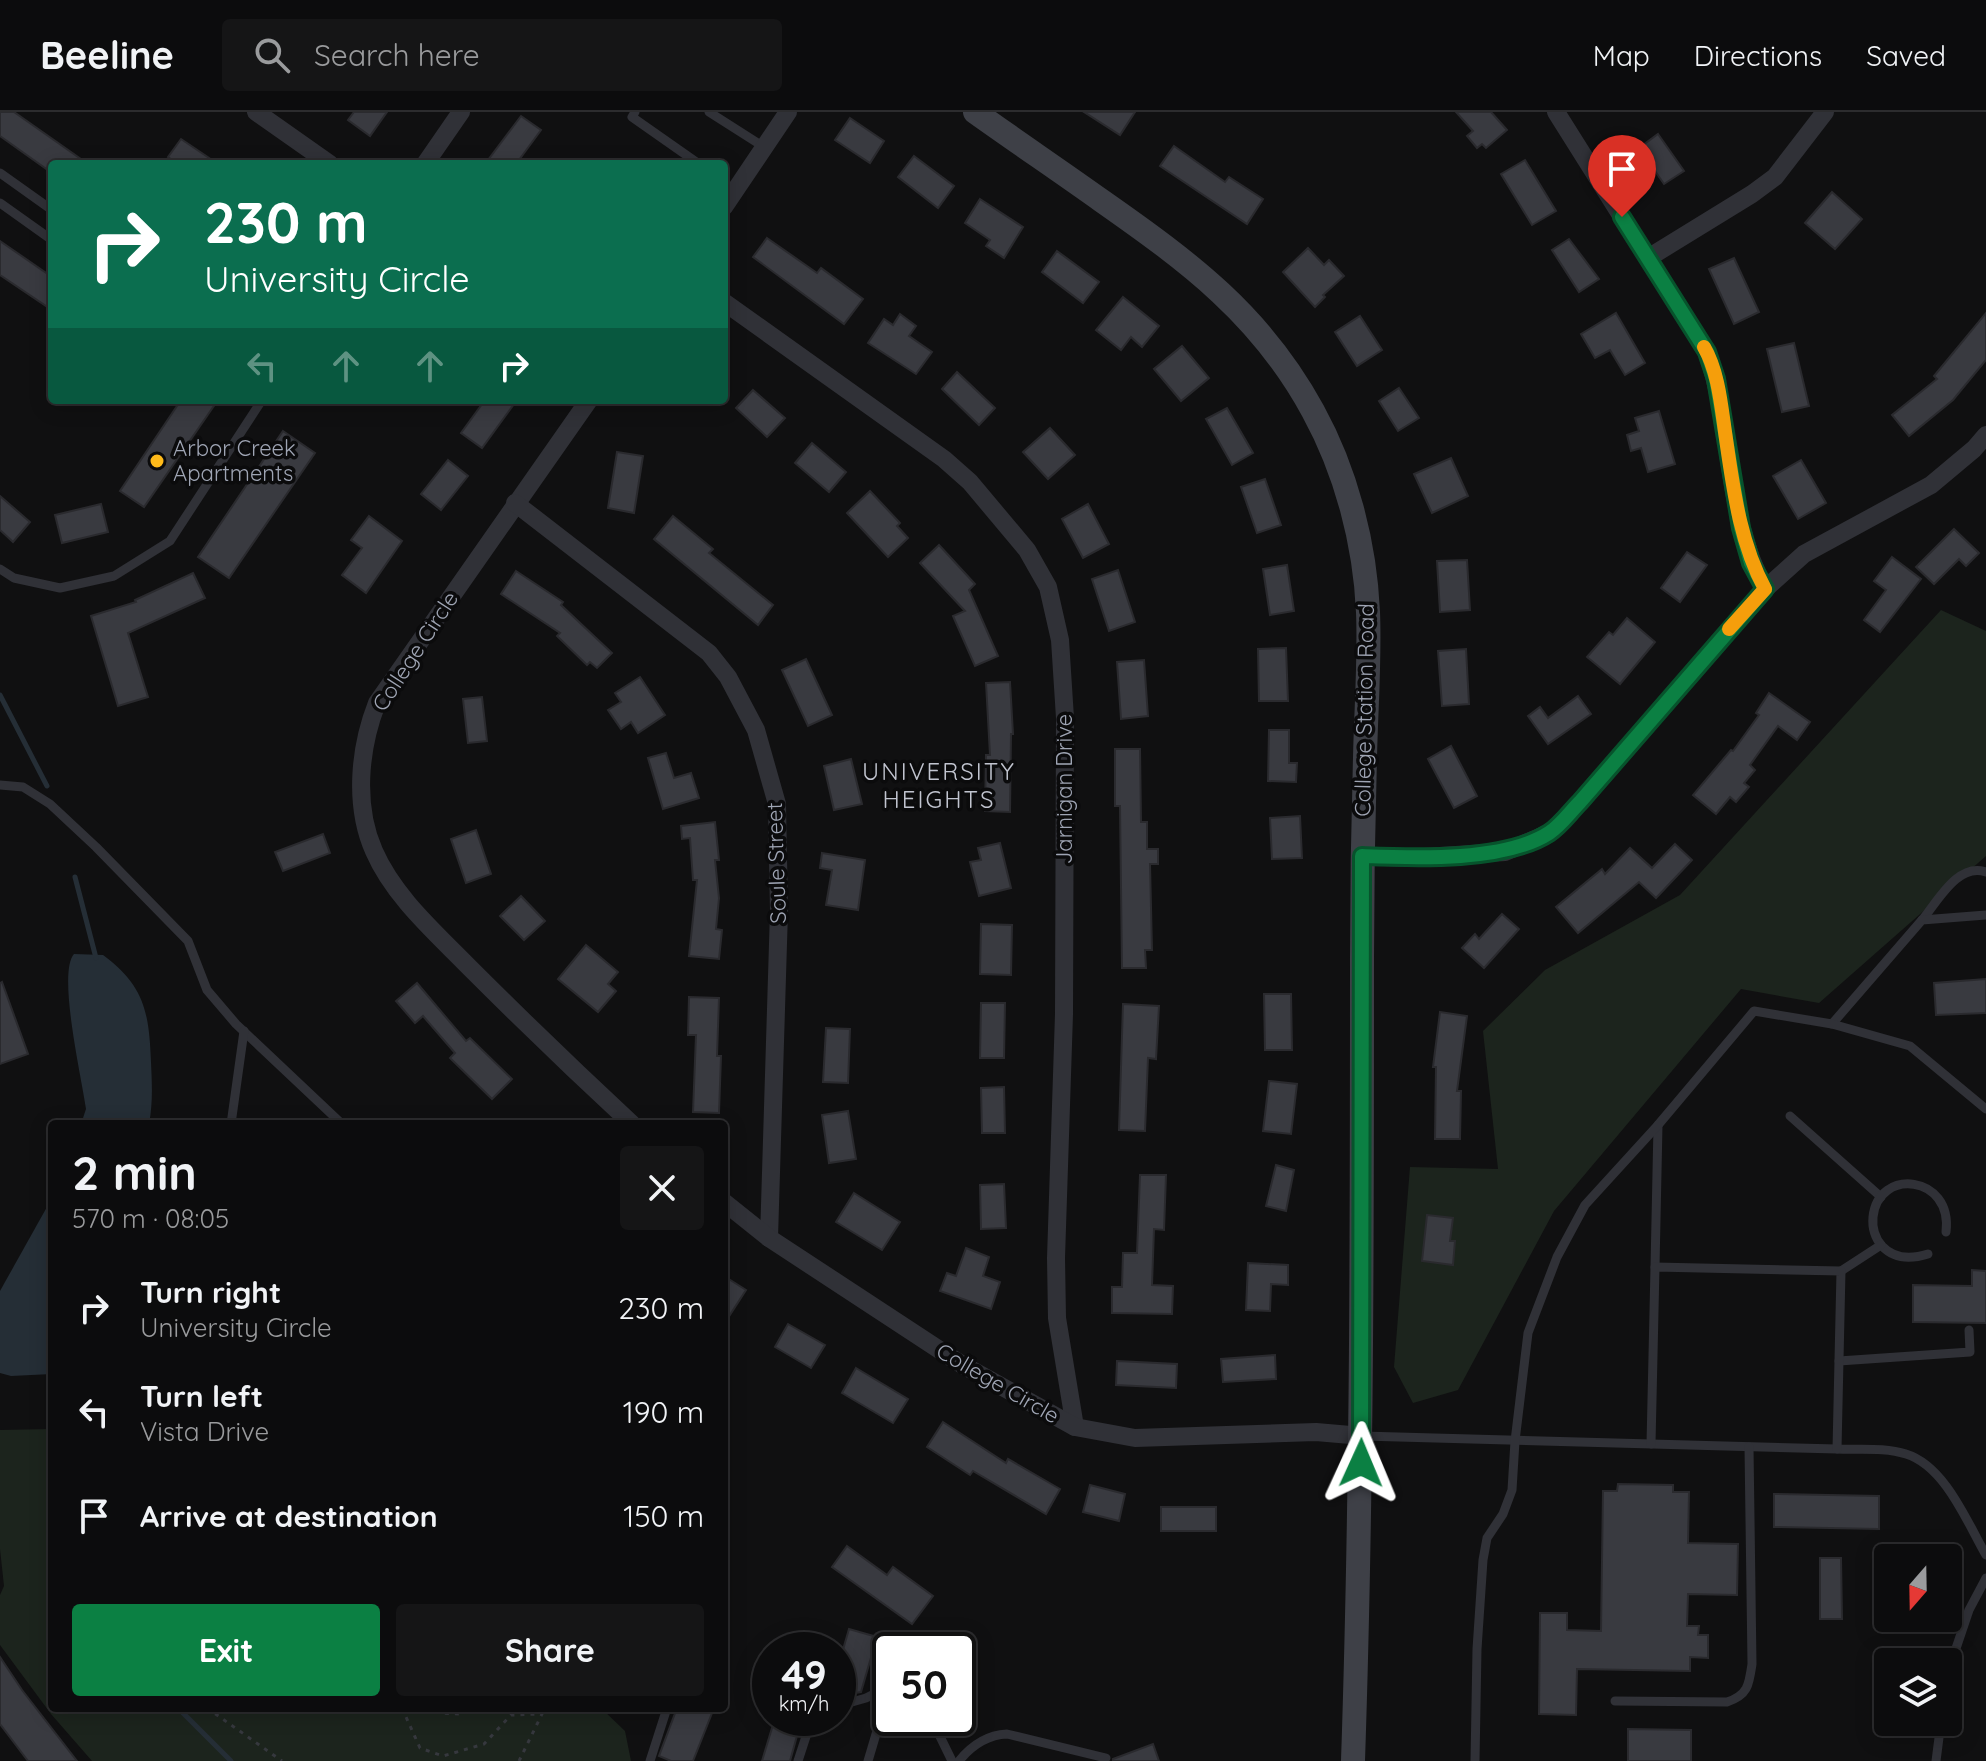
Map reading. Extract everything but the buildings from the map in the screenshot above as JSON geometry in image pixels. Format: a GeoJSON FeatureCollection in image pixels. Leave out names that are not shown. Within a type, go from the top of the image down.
{"type":"FeatureCollection","features":[{"type":"Feature","properties":{"kind":"main road","name":"College Station Road"},"geometry":{"type":"LineString","coordinates":[[975,112],[1165,246],[1210,281],[1242,312],[1267,342],[1313,412],[1346,490],[1364,573],[1368,610],[1362,856],[1362,1436],[1353,1761]]}},
{"type":"Feature","properties":{"kind":"street"},"geometry":{"type":"LineString","coordinates":[[256,112],[324,160]]}},
{"type":"Feature","properties":{"kind":"street"},"geometry":{"type":"LineString","coordinates":[[428,160],[461,112]]}},
{"type":"Feature","properties":{"kind":"street"},"geometry":{"type":"LineString","coordinates":[[730,185],[764,147],[788,112]]}},
{"type":"Feature","properties":{"kind":"street"},"geometry":{"type":"LineString","coordinates":[[1556,112],[1707,352],[1716,379],[1741,528],[1751,563],[1765,589]]}},
{"type":"Feature","properties":{"kind":"street"},"geometry":{"type":"LineString","coordinates":[[1648,258],[1775,177],[1825,112]]}},
{"type":"Feature","properties":{"kind":"street","name":"Jarnigan Drive"},"geometry":{"type":"LineString","coordinates":[[728,305],[944,459],[980,493],[1027,550],[1048,587],[1060,640],[1065,718],[1064,1014],[1057,1318],[1075,1427]]}},
{"type":"Feature","properties":{"kind":"street","name":"College Circle"},"geometry":{"type":"LineString","coordinates":[[586,404],[377,703],[368,725],[361,781],[365,819],[373,849],[384,871],[406,900],[550,1047],[628,1120]]}},
{"type":"Feature","properties":{"kind":"street"},"geometry":{"type":"LineString","coordinates":[[1362,856],[1407,858],[1505,852],[1551,832],[1765,589],[1804,554],[1931,485],[1986,435]]}},
{"type":"Feature","properties":{"kind":"street","name":"Soule Street"},"geometry":{"type":"LineString","coordinates":[[515,503],[709,653],[728,677],[756,730],[777,804],[779,911],[769,1238]]}},
{"type":"Feature","properties":{"kind":"street","name":"College Circle"},"geometry":{"type":"LineString","coordinates":[[728,1205],[769,1238],[961,1364],[1075,1427],[1135,1438],[1316,1432],[1362,1436]]}},
{"type":"Feature","properties":{"kind":"lane"},"geometry":{"type":"LineString","coordinates":[[635,112],[632,117],[693,160]]}},
{"type":"Feature","properties":{"kind":"lane"},"geometry":{"type":"LineString","coordinates":[[709,112],[764,147]]}},
{"type":"Feature","properties":{"kind":"lane"},"geometry":{"type":"LineString","coordinates":[[0,173],[48,207]]}},
{"type":"Feature","properties":{"kind":"lane"},"geometry":{"type":"LineString","coordinates":[[0,203],[48,237]]}},
{"type":"Feature","properties":{"kind":"lane"},"geometry":{"type":"LineString","coordinates":[[0,569],[14,578],[60,588],[114,576],[170,541],[259,404]]}},
{"type":"Feature","properties":{"kind":"lane"},"geometry":{"type":"LineString","coordinates":[[0,785],[23,787],[50,804],[106,858],[188,941],[207,990],[244,1031],[338,1120]]}},
{"type":"Feature","properties":{"kind":"lane"},"geometry":{"type":"LineString","coordinates":[[1832,1024],[1960,874],[1971,869],[1986,872]]}},
{"type":"Feature","properties":{"kind":"lane"},"geometry":{"type":"LineString","coordinates":[[1922,920],[1986,915]]}},
{"type":"Feature","properties":{"kind":"lane"},"geometry":{"type":"LineString","coordinates":[[1475,1761],[1477,1649],[1487,1538],[1509,1502],[1512,1490],[1528,1333],[1557,1257],[1585,1205],[1658,1125],[1754,1011],[1832,1024],[1910,1046],[1986,1109]]}},
{"type":"Feature","properties":{"kind":"lane"},"geometry":{"type":"LineString","coordinates":[[232,1120],[244,1031]]}},
{"type":"Feature","properties":{"kind":"lane"},"geometry":{"type":"LineString","coordinates":[[327,1120],[332,1115]]}},
{"type":"Feature","properties":{"kind":"lane"},"geometry":{"type":"LineString","coordinates":[[1790,1116],[1881,1197]]}},
{"type":"Feature","properties":{"kind":"lane"},"geometry":{"type":"LineString","coordinates":[[1651,1444],[1658,1125]]}},
{"type":"Feature","properties":{"kind":"lane"},"geometry":{"type":"LineString","coordinates":[[1928,1254],[1903,1258],[1881,1245],[1872,1222],[1874,1209],[1881,1197],[1903,1184],[1927,1187],[1945,1206],[1948,1218],[1946,1232]]}},
{"type":"Feature","properties":{"kind":"lane"},"geometry":{"type":"LineString","coordinates":[[1655,1267],[1841,1271],[1881,1245]]}},
{"type":"Feature","properties":{"kind":"lane"},"geometry":{"type":"LineString","coordinates":[[1837,1449],[1841,1271]]}},
{"type":"Feature","properties":{"kind":"lane"},"geometry":{"type":"LineString","coordinates":[[1839,1361],[1970,1352],[1969,1330]]}},
{"type":"Feature","properties":{"kind":"lane"},"geometry":{"type":"LineString","coordinates":[[1362,1436],[1906,1453],[1925,1463],[1941,1478],[1986,1555]]}},
{"type":"Feature","properties":{"kind":"lane"},"geometry":{"type":"LineString","coordinates":[[1615,1701],[1727,1702],[1740,1698],[1749,1684],[1752,1664],[1749,1447]]}},
{"type":"Feature","properties":{"kind":"lane"},"geometry":{"type":"LineString","coordinates":[[1956,1648],[1969,1610],[1986,1578]]}},
{"type":"Feature","properties":{"kind":"lane"},"geometry":{"type":"LineString","coordinates":[[650,1761],[666,1712]]}},
{"type":"Feature","properties":{"kind":"lane"},"geometry":{"type":"LineString","coordinates":[[959,1761],[980,1742],[998,1734],[1106,1758]]}},
{"type":"Feature","properties":{"kind":"lane"},"geometry":{"type":"LineString","coordinates":[[798,1761],[806,1736]]}},
{"type":"Feature","properties":{"kind":"lane"},"geometry":{"type":"LineString","coordinates":[[868,1761],[875,1736]]}},
{"type":"Feature","properties":{"kind":"lane"},"geometry":{"type":"LineString","coordinates":[[939,1736],[952,1761]]}},
{"type":"Feature","properties":{"kind":"lane"},"geometry":{"type":"LineString","coordinates":[[1936,1761],[1939,1736]]}},
{"type":"Feature","properties":{"kind":"lane"},"geometry":{"type":"LineString","coordinates":[[938,1761],[944,1746]]}},
{"type":"Feature","properties":{"kind":"path"},"geometry":{"type":"LineString","coordinates":[[213,1712],[282,1761]]}},
{"type":"Feature","properties":{"kind":"path"},"geometry":{"type":"LineString","coordinates":[[404,1712],[420,1748],[443,1756],[484,1744],[511,1715],[542,1714],[519,1761]]}},
{"type":"Feature","properties":{"kind":"path"},"geometry":{"type":"LineString","coordinates":[[440,1712],[460,1712]]}},
{"type":"Feature","properties":{"kind":"shaded area"},"geometry":{"type":"Polygon","coordinates":[[[1941,610],[1986,631],[1986,856],[1819,1003],[1741,989],[1554,1211],[1458,1390],[1413,1403],[1394,1367],[1410,1167],[1498,1169],[1483,1031],[1545,970],[1680,895],[1941,610]]]}},
{"type":"Feature","properties":{"kind":"shaded area"},"geometry":{"type":"Polygon","coordinates":[[[74,954],[103,955],[117,966],[136,990],[149,1029],[152,1093],[150,1120],[82,1120],[86,1109],[69,1003],[69,965],[74,954]]]}},
{"type":"Feature","properties":{"kind":"shaded area"},"geometry":{"type":"Polygon","coordinates":[[[48,1205],[48,1374],[11,1376],[0,1373],[0,1291],[48,1205]]]}},
{"type":"Feature","properties":{"kind":"shaded area"},"geometry":{"type":"Polygon","coordinates":[[[48,1429],[48,1710],[0,1645],[0,1595],[4,1586],[0,1549],[0,1430],[48,1429]]]}},
{"type":"Feature","properties":{"kind":"shaded area"},"geometry":{"type":"Polygon","coordinates":[[[50,1712],[605,1712],[625,1731],[631,1761],[92,1761],[50,1712]]]}},
{"type":"Feature","properties":{"kind":"waterway"},"geometry":{"type":"LineString","coordinates":[[0,695],[47,786]]}},
{"type":"Feature","properties":{"kind":"waterway"},"geometry":{"type":"LineString","coordinates":[[75,877],[96,958]]}},
{"type":"Feature","properties":{"kind":"waterway"},"geometry":{"type":"LineString","coordinates":[[182,1712],[231,1761]]}},
{"type":"Feature","properties":{"kind":"slow traffic"},"geometry":{"type":"LineString","coordinates":[[1704,347],[1716,379],[1741,528],[1751,563],[1765,589],[1729,629]]}},
{"type":"Feature","properties":{"kind":"place","name":"Arbor Creek Apartments"},"geometry":{"type":"Point","coordinates":[157,461]}},
{"type":"Feature","properties":{"kind":"district","name":"UNIVERSITY HEIGHTS"},"geometry":{"type":"Point","coordinates":[939,785]}},
{"type":"Feature","properties":{"kind":"route"},"geometry":{"type":"LineString","coordinates":[[1361,1463],[1362,856],[1407,858],[1505,852],[1551,832],[1765,589],[1751,563],[1741,528],[1716,379],[1707,352],[1622,217]]}}]}
